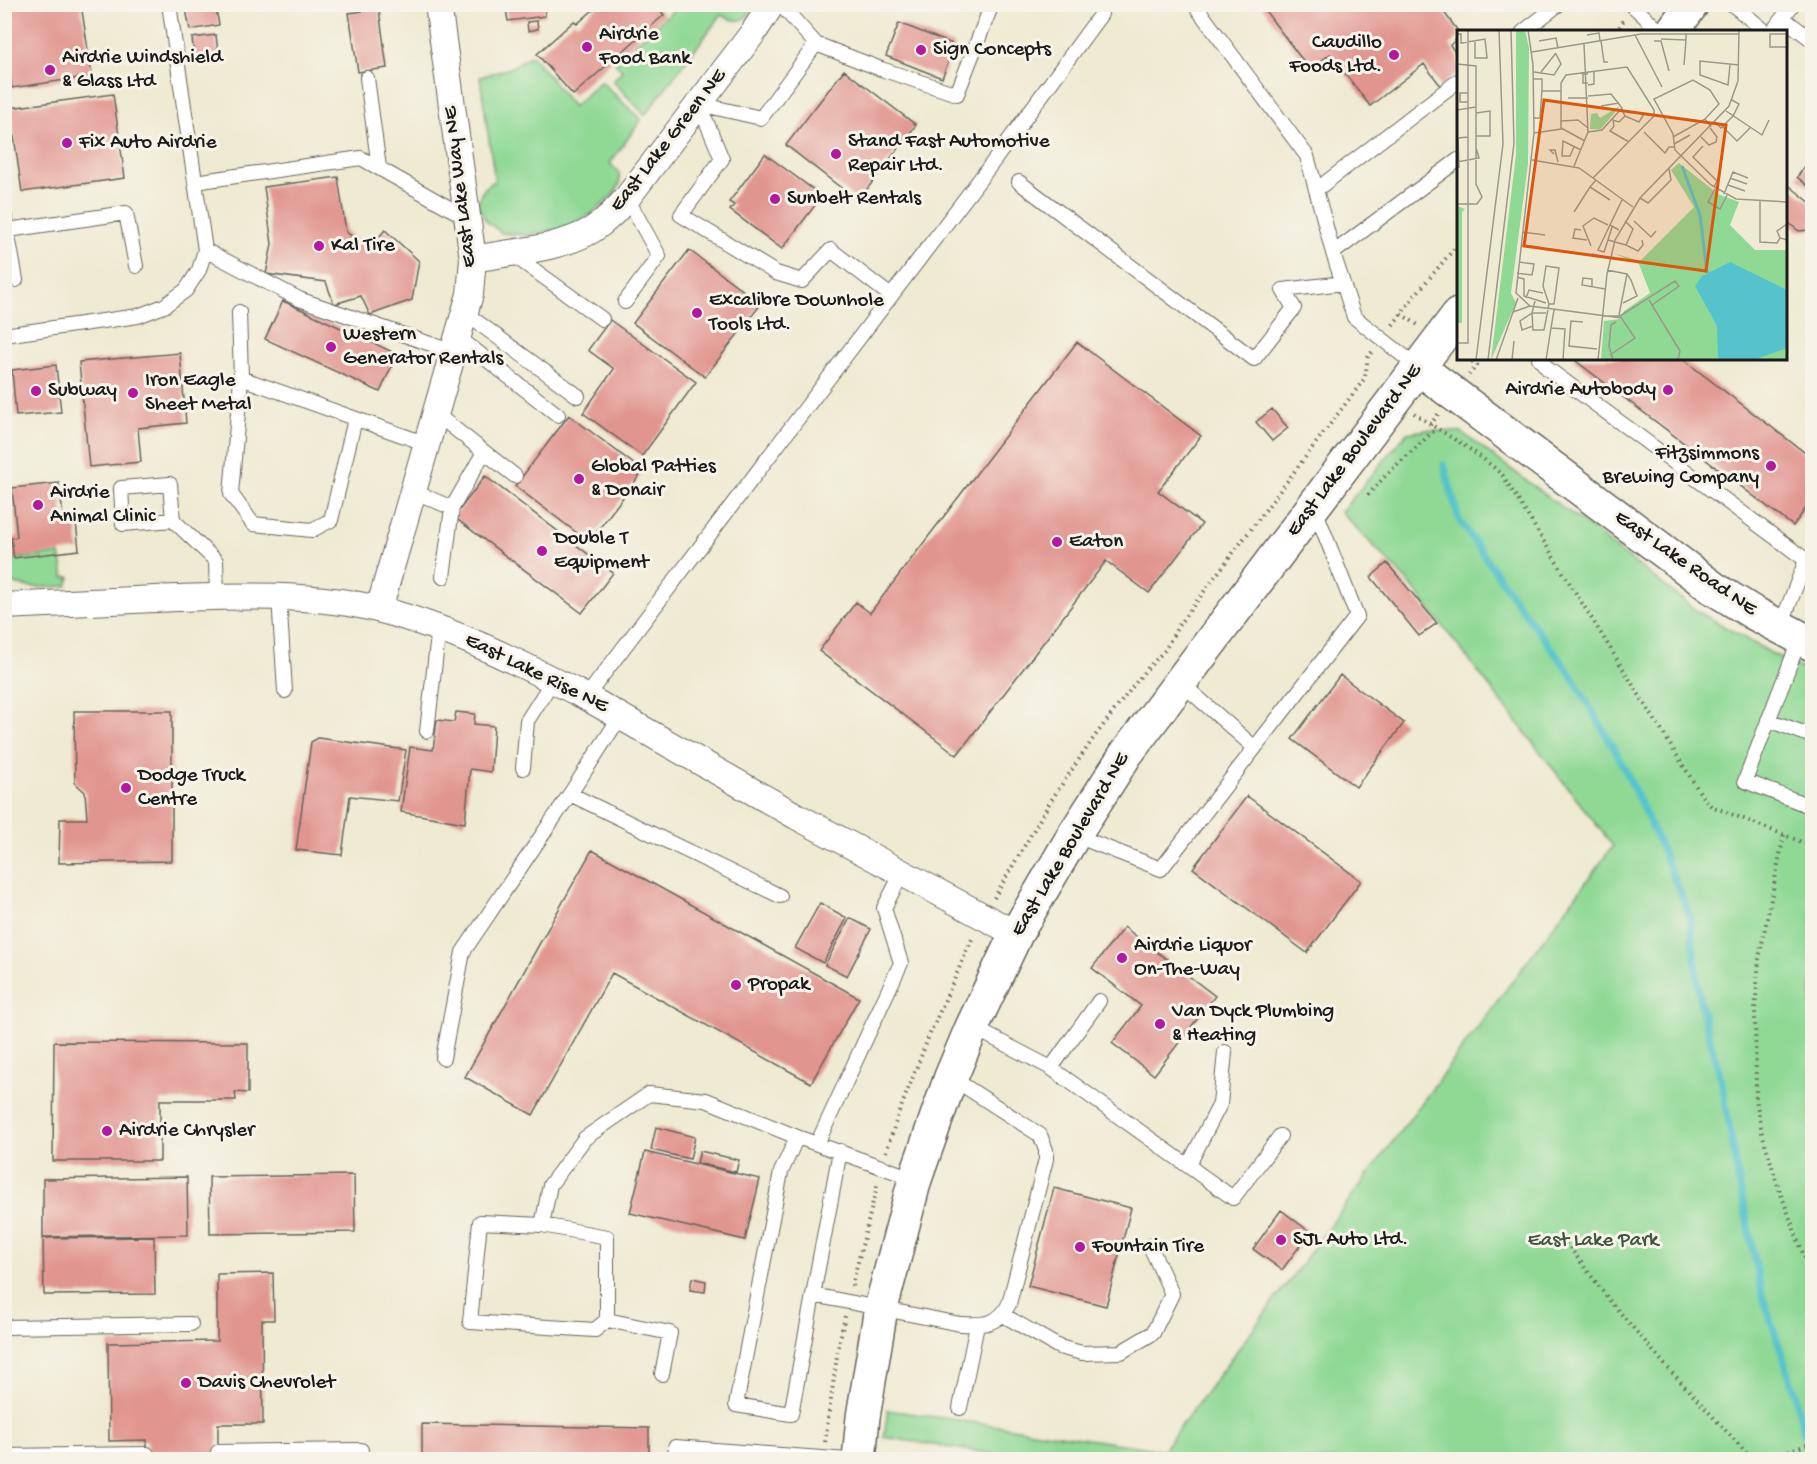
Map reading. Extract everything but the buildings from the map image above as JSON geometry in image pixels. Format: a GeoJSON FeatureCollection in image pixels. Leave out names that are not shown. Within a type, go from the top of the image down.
{"type":"FeatureCollection","features":[{"type":"Feature","properties":{"kind":"main road"},"geometry":{"type":"LineString","coordinates":[[1673,30],[1692,4]]}},
{"type":"Feature","properties":{"kind":"main road","name":"East Lake Boulevard NE"},"geometry":{"type":"LineString","coordinates":[[859,1460],[881,1308],[915,1179],[951,1077],[1016,934],[1074,835],[1126,754],[1457,316]]}},
{"type":"Feature","properties":{"kind":"main road","name":"East Lake Road NE"},"geometry":{"type":"LineString","coordinates":[[1419,368],[1713,588],[1797,636]]}},
{"type":"Feature","properties":{"kind":"street","name":"East Lake Way NE"},"geometry":{"type":"LineString","coordinates":[[379,609],[470,294],[473,259],[438,4]]}},
{"type":"Feature","properties":{"kind":"street","name":"East Lake Green NE"},"geometry":{"type":"LineString","coordinates":[[473,259],[571,239],[591,230],[610,217],[753,33],[768,10],[768,4]]}},
{"type":"Feature","properties":{"kind":"street","name":"East Lake Rise NE"},"geometry":{"type":"LineString","coordinates":[[4,606],[217,597],[279,597],[379,609],[439,627],[586,697],[796,816],[1016,934]]}},
{"type":"Feature","properties":{"kind":"lane"},"geometry":{"type":"LineString","coordinates":[[4,334],[138,316],[164,306],[186,290],[200,270],[205,250],[169,4]]}},
{"type":"Feature","properties":{"kind":"lane"},"geometry":{"type":"LineString","coordinates":[[780,4],[816,44],[881,69],[957,94],[992,4]]}},
{"type":"Feature","properties":{"kind":"lane"},"geometry":{"type":"LineString","coordinates":[[586,697],[993,162],[1101,14],[1100,4]]}},
{"type":"Feature","properties":{"kind":"lane"},"geometry":{"type":"LineString","coordinates":[[1194,4],[1306,156],[1333,253],[1354,317],[1419,368]]}},
{"type":"Feature","properties":{"kind":"lane"},"geometry":{"type":"LineString","coordinates":[[1526,30],[1558,4]]}},
{"type":"Feature","properties":{"kind":"lane"},"geometry":{"type":"LineString","coordinates":[[1631,4],[1659,30]]}},
{"type":"Feature","properties":{"kind":"lane"},"geometry":{"type":"LineString","coordinates":[[1732,4],[1764,30]]}},
{"type":"Feature","properties":{"kind":"lane"},"geometry":{"type":"LineString","coordinates":[[1774,30],[1793,4]]}},
{"type":"Feature","properties":{"kind":"lane"},"geometry":{"type":"LineString","coordinates":[[1783,18],[1812,40]]}},
{"type":"Feature","properties":{"kind":"lane"},"geometry":{"type":"LineString","coordinates":[[699,104],[761,118],[816,44]]}},
{"type":"Feature","properties":{"kind":"lane"},"geometry":{"type":"LineString","coordinates":[[367,78],[379,168]]}},
{"type":"Feature","properties":{"kind":"lane"},"geometry":{"type":"LineString","coordinates":[[1316,190],[1457,82]]}},
{"type":"Feature","properties":{"kind":"lane"},"geometry":{"type":"LineString","coordinates":[[699,104],[722,159],[681,215],[776,273],[802,281],[831,250],[891,296]]}},
{"type":"Feature","properties":{"kind":"lane"},"geometry":{"type":"LineString","coordinates":[[195,182],[361,158],[467,218]]}},
{"type":"Feature","properties":{"kind":"lane"},"geometry":{"type":"LineString","coordinates":[[1333,253],[1457,161]]}},
{"type":"Feature","properties":{"kind":"lane"},"geometry":{"type":"LineString","coordinates":[[1019,182],[1254,359],[1294,308],[1283,290],[1343,283]]}},
{"type":"Feature","properties":{"kind":"lane"},"geometry":{"type":"LineString","coordinates":[[625,302],[659,256],[627,198]]}},
{"type":"Feature","properties":{"kind":"lane"},"geometry":{"type":"LineString","coordinates":[[4,213],[16,280]]}},
{"type":"Feature","properties":{"kind":"lane"},"geometry":{"type":"LineString","coordinates":[[8,230],[126,213],[136,266]]}},
{"type":"Feature","properties":{"kind":"lane"},"geometry":{"type":"LineString","coordinates":[[205,250],[299,298],[459,334],[578,396]]}},
{"type":"Feature","properties":{"kind":"lane"},"geometry":{"type":"LineString","coordinates":[[510,252],[602,319]]}},
{"type":"Feature","properties":{"kind":"lane"},"geometry":{"type":"LineString","coordinates":[[239,312],[241,378],[231,494],[253,524],[312,530],[331,520],[354,419]]}},
{"type":"Feature","properties":{"kind":"lane"},"geometry":{"type":"LineString","coordinates":[[459,334],[558,415]]}},
{"type":"Feature","properties":{"kind":"lane"},"geometry":{"type":"LineString","coordinates":[[1541,360],[1558,376],[1806,560],[1797,636],[1745,781],[1812,807]]}},
{"type":"Feature","properties":{"kind":"lane"},"geometry":{"type":"LineString","coordinates":[[241,378],[427,444]]}},
{"type":"Feature","properties":{"kind":"lane"},"geometry":{"type":"LineString","coordinates":[[436,414],[515,476]]}},
{"type":"Feature","properties":{"kind":"lane"},"geometry":{"type":"LineString","coordinates":[[443,577],[452,508],[484,452]]}},
{"type":"Feature","properties":{"kind":"lane"},"geometry":{"type":"LineString","coordinates":[[173,520],[123,524],[121,488],[170,484],[173,520],[216,561],[217,597]]}},
{"type":"Feature","properties":{"kind":"lane"},"geometry":{"type":"LineString","coordinates":[[413,491],[452,508]]}},
{"type":"Feature","properties":{"kind":"lane"},"geometry":{"type":"LineString","coordinates":[[1074,835],[1161,869],[1357,616],[1313,505]]}},
{"type":"Feature","properties":{"kind":"lane"},"geometry":{"type":"LineString","coordinates":[[279,597],[285,691]]}},
{"type":"Feature","properties":{"kind":"lane"},"geometry":{"type":"LineString","coordinates":[[427,731],[439,627]]}},
{"type":"Feature","properties":{"kind":"lane"},"geometry":{"type":"LineString","coordinates":[[523,768],[527,721],[553,680]]}},
{"type":"Feature","properties":{"kind":"lane"},"geometry":{"type":"LineString","coordinates":[[1180,682],[1255,748]]}},
{"type":"Feature","properties":{"kind":"lane"},"geometry":{"type":"LineString","coordinates":[[443,1058],[463,952],[620,717]]}},
{"type":"Feature","properties":{"kind":"lane"},"geometry":{"type":"LineString","coordinates":[[1768,720],[1812,736]]}},
{"type":"Feature","properties":{"kind":"lane"},"geometry":{"type":"LineString","coordinates":[[570,794],[780,897]]}},
{"type":"Feature","properties":{"kind":"lane"},"geometry":{"type":"LineString","coordinates":[[817,1144],[901,963],[884,908],[902,873]]}},
{"type":"Feature","properties":{"kind":"lane"},"geometry":{"type":"LineString","coordinates":[[1051,1068],[1099,1001]]}},
{"type":"Feature","properties":{"kind":"lane"},"geometry":{"type":"LineString","coordinates":[[972,1027],[1051,1068],[1233,1198],[1280,1136]]}},
{"type":"Feature","properties":{"kind":"lane"},"geometry":{"type":"LineString","coordinates":[[1188,1166],[1220,1104],[1225,1052]]}},
{"type":"Feature","properties":{"kind":"lane"},"geometry":{"type":"LineString","coordinates":[[813,1295],[960,1324],[977,1325],[991,1322],[1003,1315],[1009,1304],[1046,1158],[1046,1150],[1040,1135],[951,1077]]}},
{"type":"Feature","properties":{"kind":"lane"},"geometry":{"type":"LineString","coordinates":[[542,1225],[550,1185],[585,1138],[649,1094],[706,1100],[797,1137],[915,1179]]}},
{"type":"Feature","properties":{"kind":"lane"},"geometry":{"type":"LineString","coordinates":[[797,1137],[781,1172],[736,1405],[790,1414],[840,1151]]}},
{"type":"Feature","properties":{"kind":"lane"},"geometry":{"type":"LineString","coordinates":[[480,1222],[542,1225],[607,1237],[607,1320],[595,1330],[470,1322],[480,1222]]}},
{"type":"Feature","properties":{"kind":"lane"},"geometry":{"type":"LineString","coordinates":[[1003,1315],[1059,1347],[1082,1353],[1121,1352],[1153,1333],[1172,1294],[1150,1246]]}},
{"type":"Feature","properties":{"kind":"lane"},"geometry":{"type":"LineString","coordinates":[[607,1320],[670,1333],[662,1374]]}},
{"type":"Feature","properties":{"kind":"lane"},"geometry":{"type":"LineString","coordinates":[[4,1327],[191,1324]]}},
{"type":"Feature","properties":{"kind":"lane"},"geometry":{"type":"LineString","coordinates":[[960,1408],[977,1325]]}},
{"type":"Feature","properties":{"kind":"lane"},"geometry":{"type":"LineString","coordinates":[[675,1447],[743,1456],[848,1460]]}},
{"type":"Feature","properties":{"kind":"lane"},"geometry":{"type":"LineString","coordinates":[[218,1452],[361,1450]]}},
{"type":"Feature","properties":{"kind":"lane"},"geometry":{"type":"LineString","coordinates":[[4,1456],[147,1454]]}},
{"type":"Feature","properties":{"kind":"path"},"geometry":{"type":"LineString","coordinates":[[1365,378],[1368,357],[1457,245]]}},
{"type":"Feature","properties":{"kind":"path"},"geometry":{"type":"LineString","coordinates":[[1368,495],[1387,474],[1436,429],[1492,465],[1503,476],[1704,799],[1711,806],[1812,846]]}},
{"type":"Feature","properties":{"kind":"path"},"geometry":{"type":"LineString","coordinates":[[1784,835],[1759,958],[1755,1011],[1755,1099],[1761,1133],[1812,1278]]}},
{"type":"Feature","properties":{"kind":"path"},"geometry":{"type":"LineString","coordinates":[[1559,1233],[1610,1301],[1666,1366],[1753,1460]]}},
{"type":"Feature","properties":{"kind":"path"},"geometry":{"type":"LineString","coordinates":[[1766,1460],[1812,1443]]}},
{"type":"Feature","properties":{"kind":"green space"},"geometry":{"type":"Polygon","coordinates":[[[679,5],[755,5],[741,20],[733,20],[721,15],[645,115],[613,81],[622,71],[615,62],[679,5]]]}},
{"type":"Feature","properties":{"kind":"green space"},"geometry":{"type":"Polygon","coordinates":[[[532,55],[573,107],[601,81],[641,120],[610,163],[619,173],[620,184],[613,195],[592,214],[563,229],[525,235],[502,233],[486,221],[478,205],[483,191],[495,181],[480,77],[510,68],[532,55]]]}},
{"type":"Feature","properties":{"kind":"green space","name":"East Lake Park"},"geometry":{"type":"Polygon","coordinates":[[[1426,430],[1461,432],[1697,611],[1812,674],[1812,1459],[1031,1460],[884,1437],[888,1410],[1163,1450],[1613,846],[1411,585],[1341,512],[1407,433],[1426,430]]]}},
{"type":"Feature","properties":{"kind":"green space"},"geometry":{"type":"Polygon","coordinates":[[[4,498],[8,498],[13,559],[60,554],[64,577],[70,577],[67,586],[27,587],[5,580],[4,498]]]}},
{"type":"Feature","properties":{"kind":"waterway"},"geometry":{"type":"LineString","coordinates":[[1444,465],[1459,520],[1570,673],[1619,757],[1690,916],[1700,1002],[1722,1083],[1762,1294],[1795,1393],[1803,1430],[1812,1445]]}},
{"type":"Feature","properties":{"kind":"place","name":"Airdrie Food Bank"},"geometry":{"type":"Point","coordinates":[587,47]}},
{"type":"Feature","properties":{"kind":"place","name":"Sign Concepts"},"geometry":{"type":"Point","coordinates":[921,50]}},
{"type":"Feature","properties":{"kind":"place","name":"Caudillo Foods Ltd."},"geometry":{"type":"Point","coordinates":[1394,55]}},
{"type":"Feature","properties":{"kind":"place","name":"Airdrie Windshield & Glass Ltd"},"geometry":{"type":"Point","coordinates":[50,70]}},
{"type":"Feature","properties":{"kind":"place","name":"Fix Auto Airdrie"},"geometry":{"type":"Point","coordinates":[67,143]}},
{"type":"Feature","properties":{"kind":"place","name":"Stand Fast Automotive Repair Ltd."},"geometry":{"type":"Point","coordinates":[836,154]}},
{"type":"Feature","properties":{"kind":"place","name":"Sunbelt Rentals"},"geometry":{"type":"Point","coordinates":[775,199]}},
{"type":"Feature","properties":{"kind":"place","name":"Kal Tire"},"geometry":{"type":"Point","coordinates":[319,246]}},
{"type":"Feature","properties":{"kind":"place","name":"Excalibre Downhole Tools Ltd."},"geometry":{"type":"Point","coordinates":[697,313]}},
{"type":"Feature","properties":{"kind":"place","name":"Western Generator Rentals"},"geometry":{"type":"Point","coordinates":[331,347]}},
{"type":"Feature","properties":{"kind":"place","name":"Airdrie Autobody"},"geometry":{"type":"Point","coordinates":[1668,390]}},
{"type":"Feature","properties":{"kind":"place","name":"Subway"},"geometry":{"type":"Point","coordinates":[36,391]}},
{"type":"Feature","properties":{"kind":"place","name":"Iron Eagle Sheet Metal"},"geometry":{"type":"Point","coordinates":[133,393]}},
{"type":"Feature","properties":{"kind":"place","name":"Fitzsimmons Brewing Company"},"geometry":{"type":"Point","coordinates":[1771,466]}},
{"type":"Feature","properties":{"kind":"place","name":"Global Patties & Donair"},"geometry":{"type":"Point","coordinates":[579,479]}},
{"type":"Feature","properties":{"kind":"place","name":"Airdrie Animal Clinic"},"geometry":{"type":"Point","coordinates":[38,505]}},
{"type":"Feature","properties":{"kind":"place","name":"Eaton"},"geometry":{"type":"Point","coordinates":[1057,542]}},
{"type":"Feature","properties":{"kind":"place","name":"Double T Equipment"},"geometry":{"type":"Point","coordinates":[542,551]}},
{"type":"Feature","properties":{"kind":"place","name":"Dodge Truck Centre"},"geometry":{"type":"Point","coordinates":[126,788]}},
{"type":"Feature","properties":{"kind":"place","name":"Airdrie Liquor On-The-Way"},"geometry":{"type":"Point","coordinates":[1122,958]}},
{"type":"Feature","properties":{"kind":"place","name":"Propak"},"geometry":{"type":"Point","coordinates":[736,985]}},
{"type":"Feature","properties":{"kind":"place","name":"Van Dyck Plumbing & Heating"},"geometry":{"type":"Point","coordinates":[1160,1024]}},
{"type":"Feature","properties":{"kind":"place","name":"Airdrie Chrysler"},"geometry":{"type":"Point","coordinates":[107,1131]}},
{"type":"Feature","properties":{"kind":"place","name":"SJL Auto Ltd."},"geometry":{"type":"Point","coordinates":[1281,1240]}},
{"type":"Feature","properties":{"kind":"place","name":"Fountain Tire"},"geometry":{"type":"Point","coordinates":[1080,1247]}},
{"type":"Feature","properties":{"kind":"place","name":"Davis Chevrolet"},"geometry":{"type":"Point","coordinates":[186,1383]}}]}
